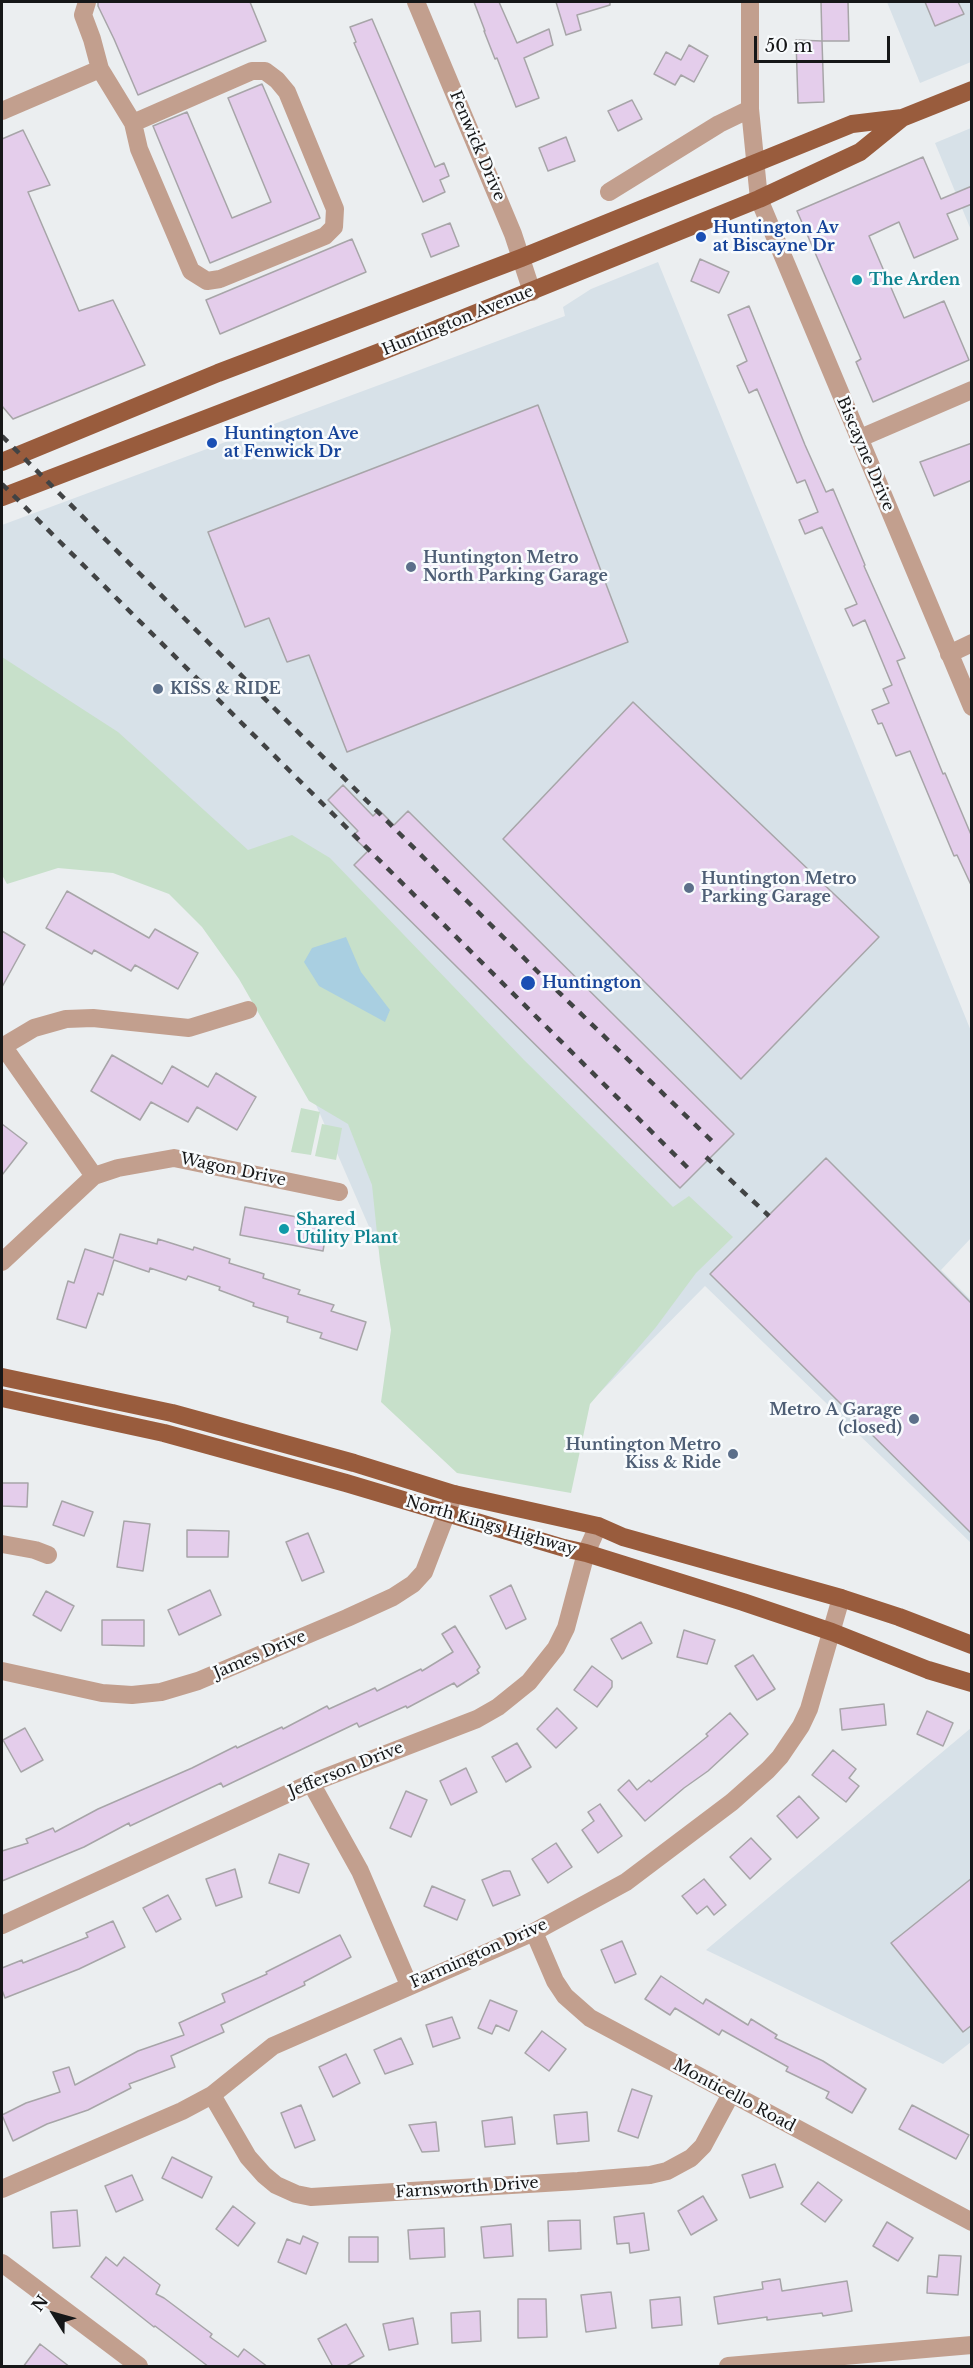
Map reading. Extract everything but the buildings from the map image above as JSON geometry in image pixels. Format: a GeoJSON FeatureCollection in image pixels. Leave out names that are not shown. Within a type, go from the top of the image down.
{"type":"FeatureCollection","features":[{"type":"Feature","properties":{"kind":"main road","name":"Huntington Avenue"},"geometry":{"type":"LineString","coordinates":[[2,462],[218,373],[521,258],[756,165],[852,124],[902,118],[972,90]]}},
{"type":"Feature","properties":{"kind":"main road","name":"Huntington Avenue"},"geometry":{"type":"LineString","coordinates":[[2,497],[380,352],[759,200],[860,152],[902,118]]}},
{"type":"Feature","properties":{"kind":"main road","name":"North Kings Highway"},"geometry":{"type":"LineString","coordinates":[[2,1377],[172,1413],[354,1463],[454,1494],[598,1526],[623,1537],[841,1598],[972,1645]]}},
{"type":"Feature","properties":{"kind":"main road","name":"North Kings Highway"},"geometry":{"type":"LineString","coordinates":[[2,1398],[164,1433],[586,1553],[832,1632],[928,1670],[972,1683]]}},
{"type":"Feature","properties":{"kind":"street"},"geometry":{"type":"LineString","coordinates":[[87,2],[83,15],[93,39],[100,69],[133,123],[139,148],[191,271],[207,281],[220,279],[325,236],[334,227],[335,209],[287,92],[266,71],[252,71],[133,123]]}},
{"type":"Feature","properties":{"kind":"street","name":"Fenwick Drive"},"geometry":{"type":"LineString","coordinates":[[416,2],[513,234],[532,292]]}},
{"type":"Feature","properties":{"kind":"street","name":"Biscayne Drive"},"geometry":{"type":"LineString","coordinates":[[750,2],[750,109],[759,200],[972,707]]}},
{"type":"Feature","properties":{"kind":"street"},"geometry":{"type":"LineString","coordinates":[[2,111],[100,69]]}},
{"type":"Feature","properties":{"kind":"street"},"geometry":{"type":"LineString","coordinates":[[609,192],[719,124],[750,109]]}},
{"type":"Feature","properties":{"kind":"street"},"geometry":{"type":"LineString","coordinates":[[858,440],[972,390]]}},
{"type":"Feature","properties":{"kind":"street"},"geometry":{"type":"LineString","coordinates":[[949,654],[972,643]]}},
{"type":"Feature","properties":{"kind":"street"},"geometry":{"type":"LineString","coordinates":[[94,1176],[2,1047],[34,1028],[66,1019],[93,1018],[189,1028],[248,1010]]}},
{"type":"Feature","properties":{"kind":"street","name":"Wagon Drive"},"geometry":{"type":"LineString","coordinates":[[2,1262],[94,1176],[118,1168],[174,1158],[339,1192]]}},
{"type":"Feature","properties":{"kind":"street","name":"James Drive"},"geometry":{"type":"LineString","coordinates":[[2,1671],[81,1689],[132,1695],[161,1692],[198,1681],[356,1614],[393,1597],[413,1584],[424,1572],[454,1494]]}},
{"type":"Feature","properties":{"kind":"street","name":"Jefferson Drive"},"geometry":{"type":"LineString","coordinates":[[2,1925],[311,1783],[477,1719],[498,1707],[521,1690],[542,1668],[556,1648],[566,1628],[586,1553],[598,1526]]}},
{"type":"Feature","properties":{"kind":"street"},"geometry":{"type":"LineString","coordinates":[[2,1544],[35,1550],[48,1555]]}},
{"type":"Feature","properties":{"kind":"street","name":"Farmington Drive"},"geometry":{"type":"LineString","coordinates":[[2,2189],[182,2111],[213,2095],[273,2046],[534,1932],[627,1882],[732,1802],[768,1770],[801,1726],[810,1709],[841,1598]]}},
{"type":"Feature","properties":{"kind":"street"},"geometry":{"type":"LineString","coordinates":[[311,1783],[360,1871],[409,1985]]}},
{"type":"Feature","properties":{"kind":"street","name":"Monticello Road"},"geometry":{"type":"LineString","coordinates":[[534,1932],[555,1982],[578,2009],[615,2032],[972,2222]]}},
{"type":"Feature","properties":{"kind":"street","name":"Farnsworth Drive"},"geometry":{"type":"LineString","coordinates":[[213,2095],[248,2157],[264,2175],[276,2185],[296,2194],[311,2197],[578,2181],[650,2175],[667,2171],[691,2158],[703,2146],[731,2094]]}},
{"type":"Feature","properties":{"kind":"street"},"geometry":{"type":"LineString","coordinates":[[2,2263],[139,2367]]}},
{"type":"Feature","properties":{"kind":"street"},"geometry":{"type":"LineString","coordinates":[[728,2367],[972,2345]]}},
{"type":"Feature","properties":{"kind":"shaded area"},"geometry":{"type":"Polygon","coordinates":[[[887,2],[971,2],[971,62],[920,83],[887,2]]]}},
{"type":"Feature","properties":{"kind":"shaded area"},"geometry":{"type":"Polygon","coordinates":[[[971,128],[971,230],[935,143],[971,128]]]}},
{"type":"Feature","properties":{"kind":"shaded area"},"geometry":{"type":"Polygon","coordinates":[[[658,262],[971,1031],[971,1238],[941,1270],[971,1300],[971,1543],[705,1286],[558,1435],[410,1321],[187,808],[2,711],[2,525],[565,316],[563,307],[591,289],[658,262]]]}},
{"type":"Feature","properties":{"kind":"shaded area"},"geometry":{"type":"Polygon","coordinates":[[[971,1728],[971,2042],[943,2064],[706,1950],[971,1728]]]}},
{"type":"Feature","properties":{"kind":"green space"},"geometry":{"type":"Polygon","coordinates":[[[2,657],[118,732],[248,850],[292,835],[330,858],[524,1060],[673,1207],[689,1196],[733,1237],[696,1273],[656,1327],[590,1404],[571,1493],[457,1473],[381,1402],[391,1330],[380,1262],[372,1185],[348,1124],[309,1101],[239,979],[202,927],[169,894],[113,873],[58,868],[7,884],[2,875],[2,657]]]}},
{"type":"Feature","properties":{"kind":"green space"},"geometry":{"type":"Polygon","coordinates":[[[301,1108],[320,1112],[311,1155],[291,1152],[301,1108]]]}},
{"type":"Feature","properties":{"kind":"green space"},"geometry":{"type":"Polygon","coordinates":[[[322,1124],[342,1128],[336,1160],[315,1156],[322,1124]]]}},
{"type":"Feature","properties":{"kind":"water"},"geometry":{"type":"Polygon","coordinates":[[[346,937],[361,972],[390,1010],[385,1022],[319,986],[304,962],[312,948],[346,937]]]}},
{"type":"Feature","properties":{"kind":"railway"},"geometry":{"type":"LineString","coordinates":[[2,436],[539,973],[716,1145]]}},
{"type":"Feature","properties":{"kind":"railway"},"geometry":{"type":"LineString","coordinates":[[2,484],[690,1170]]}},
{"type":"Feature","properties":{"kind":"railway"},"geometry":{"type":"LineString","coordinates":[[706,1157],[769,1216]]}},
{"type":"Feature","properties":{"kind":"place","name":"Huntington Av at Biscayne Dr"},"geometry":{"type":"Point","coordinates":[701,237]}},
{"type":"Feature","properties":{"kind":"place","name":"The Arden"},"geometry":{"type":"Point","coordinates":[857,280]}},
{"type":"Feature","properties":{"kind":"place","name":"Huntington Ave at Fenwick Dr"},"geometry":{"type":"Point","coordinates":[212,443]}},
{"type":"Feature","properties":{"kind":"place","name":"Huntington Metro North Parking Garage"},"geometry":{"type":"Point","coordinates":[411,567]}},
{"type":"Feature","properties":{"kind":"place","name":"KISS & RIDE"},"geometry":{"type":"Point","coordinates":[158,689]}},
{"type":"Feature","properties":{"kind":"place","name":"Huntington Metro Parking Garage"},"geometry":{"type":"Point","coordinates":[689,888]}},
{"type":"Feature","properties":{"kind":"place","name":"Huntington"},"geometry":{"type":"Point","coordinates":[528,983]}},
{"type":"Feature","properties":{"kind":"place","name":"Shared Utility Plant"},"geometry":{"type":"Point","coordinates":[284,1229]}},
{"type":"Feature","properties":{"kind":"place","name":"Metro A Garage (closed)"},"geometry":{"type":"Point","coordinates":[914,1419]}},
{"type":"Feature","properties":{"kind":"place","name":"Huntington Metro Kiss & Ride"},"geometry":{"type":"Point","coordinates":[733,1454]}}]}
